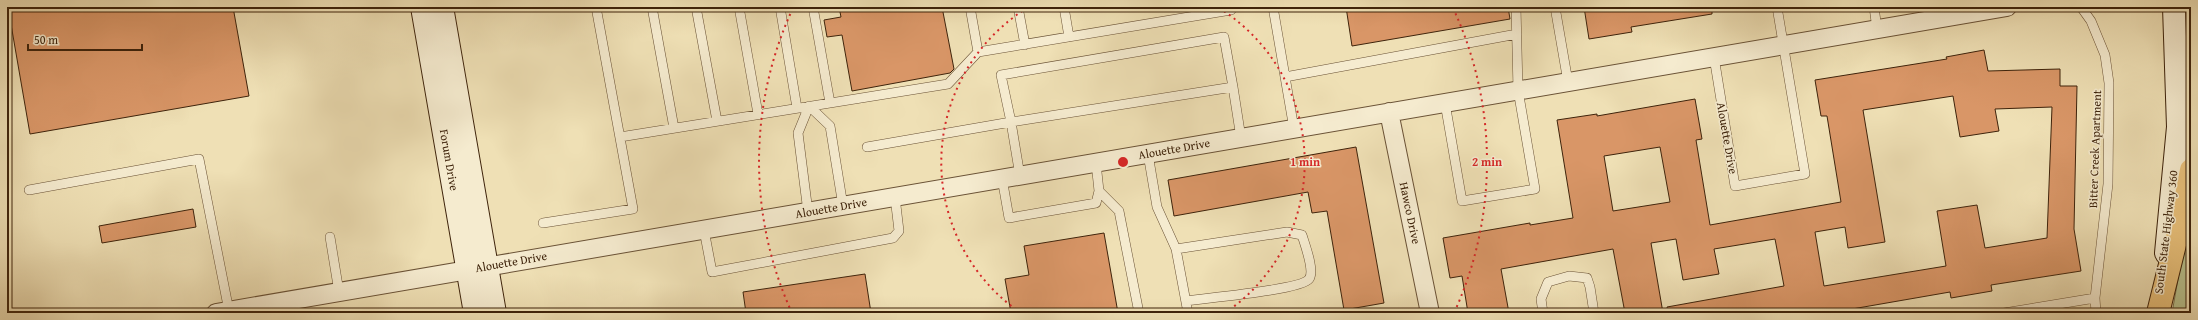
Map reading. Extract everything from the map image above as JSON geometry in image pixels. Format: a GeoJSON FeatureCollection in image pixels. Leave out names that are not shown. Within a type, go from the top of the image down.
{"type":"FeatureCollection","features":[{"type":"Feature","properties":{"kind":"highway"},"geometry":{"type":"LineString","coordinates":[[2156,313],[2182,216],[2191,170]]}},
{"type":"Feature","properties":{"kind":"street","name":"Forum Drive"},"geometry":{"type":"LineString","coordinates":[[422,7],[478,268],[495,313]]}},
{"type":"Feature","properties":{"kind":"street","name":"Forum Drive"},"geometry":{"type":"LineString","coordinates":[[442,7],[478,268],[476,313]]}},
{"type":"Feature","properties":{"kind":"street","name":"Alouette Drive"},"geometry":{"type":"LineString","coordinates":[[222,312],[286,307],[339,292],[2007,7]]}},
{"type":"Feature","properties":{"kind":"street","name":"South State Highway 360"},"geometry":{"type":"LineString","coordinates":[[2156,313],[2164,270],[2178,127],[2174,7]]}},
{"type":"Feature","properties":{"kind":"street","name":"Hawco Drive"},"geometry":{"type":"LineString","coordinates":[[1390,112],[1430,313]]}},
{"type":"Feature","properties":{"kind":"lane"},"geometry":{"type":"LineString","coordinates":[[543,223],[633,209],[596,7]]}},
{"type":"Feature","properties":{"kind":"lane"},"geometry":{"type":"LineString","coordinates":[[652,7],[674,128]]}},
{"type":"Feature","properties":{"kind":"lane"},"geometry":{"type":"LineString","coordinates":[[696,7],[717,121]]}},
{"type":"Feature","properties":{"kind":"lane"},"geometry":{"type":"LineString","coordinates":[[739,7],[758,114]]}},
{"type":"Feature","properties":{"kind":"lane"},"geometry":{"type":"LineString","coordinates":[[780,7],[797,108]]}},
{"type":"Feature","properties":{"kind":"lane"},"geometry":{"type":"LineString","coordinates":[[813,7],[830,103]]}},
{"type":"Feature","properties":{"kind":"lane"},"geometry":{"type":"LineString","coordinates":[[970,7],[978,52]]}},
{"type":"Feature","properties":{"kind":"lane"},"geometry":{"type":"LineString","coordinates":[[1018,7],[1025,44]]}},
{"type":"Feature","properties":{"kind":"lane"},"geometry":{"type":"LineString","coordinates":[[1064,7],[1069,37]]}},
{"type":"Feature","properties":{"kind":"lane"},"geometry":{"type":"LineString","coordinates":[[620,137],[948,84],[978,52],[1231,10],[1230,7]]}},
{"type":"Feature","properties":{"kind":"lane"},"geometry":{"type":"LineString","coordinates":[[1273,7],[1294,128]]}},
{"type":"Feature","properties":{"kind":"lane"},"geometry":{"type":"LineString","coordinates":[[1446,103],[1462,201],[1535,189],[1518,90],[1516,7]]}},
{"type":"Feature","properties":{"kind":"lane"},"geometry":{"type":"LineString","coordinates":[[1555,7],[1568,82]]}},
{"type":"Feature","properties":{"kind":"lane"},"geometry":{"type":"LineString","coordinates":[[1778,7],[1784,45]]}},
{"type":"Feature","properties":{"kind":"lane"},"geometry":{"type":"LineString","coordinates":[[1874,7],[1877,29]]}},
{"type":"Feature","properties":{"kind":"lane","name":"Bitter Creek Apartment"},"geometry":{"type":"LineString","coordinates":[[2081,7],[2092,20],[2105,55],[2109,83],[2108,184],[2094,298],[2096,313]]}},
{"type":"Feature","properties":{"kind":"lane"},"geometry":{"type":"LineString","coordinates":[[1285,77],[1517,34]]}},
{"type":"Feature","properties":{"kind":"lane"},"geometry":{"type":"LineString","coordinates":[[1020,176],[1002,75],[1224,37],[1241,138]]}},
{"type":"Feature","properties":{"kind":"lane","name":"Alouette Drive"},"geometry":{"type":"LineString","coordinates":[[1714,57],[1735,186],[1805,174],[1784,45]]}},
{"type":"Feature","properties":{"kind":"lane"},"geometry":{"type":"LineString","coordinates":[[867,147],[1011,122],[1233,87]]}},
{"type":"Feature","properties":{"kind":"lane"},"geometry":{"type":"LineString","coordinates":[[809,106],[830,126],[843,206]]}},
{"type":"Feature","properties":{"kind":"lane"},"geometry":{"type":"LineString","coordinates":[[808,212],[798,133],[809,106]]}},
{"type":"Feature","properties":{"kind":"lane"},"geometry":{"type":"LineString","coordinates":[[1148,154],[1157,207],[1176,249],[1188,313]]}},
{"type":"Feature","properties":{"kind":"lane"},"geometry":{"type":"LineString","coordinates":[[29,190],[199,159],[222,312]]}},
{"type":"Feature","properties":{"kind":"lane"},"geometry":{"type":"LineString","coordinates":[[1002,178],[1009,218],[1096,203],[1099,191],[1096,162]]}},
{"type":"Feature","properties":{"kind":"lane"},"geometry":{"type":"LineString","coordinates":[[1099,191],[1119,211],[1140,313]]}},
{"type":"Feature","properties":{"kind":"lane"},"geometry":{"type":"LineString","coordinates":[[704,230],[712,272],[893,238],[899,231],[894,197]]}},
{"type":"Feature","properties":{"kind":"lane"},"geometry":{"type":"LineString","coordinates":[[1176,249],[1287,232],[1302,235],[1311,271],[1310,278],[1306,283],[1288,288],[1186,301]]}},
{"type":"Feature","properties":{"kind":"lane"},"geometry":{"type":"LineString","coordinates":[[330,237],[339,292]]}},
{"type":"Feature","properties":{"kind":"lane"},"geometry":{"type":"LineString","coordinates":[[1543,313],[1540,299],[1548,282],[1570,276],[1586,278],[1590,287],[1594,313]]}},
{"type":"Feature","properties":{"kind":"lane"},"geometry":{"type":"LineString","coordinates":[[2004,313],[2094,298]]}},
{"type":"Feature","properties":{"kind":"green space"},"geometry":{"type":"Polygon","coordinates":[[[2191,206],[2191,313],[2172,313],[2191,206]]]}},
{"type":"Feature","properties":{"kind":"building"},"geometry":{"type":"Polygon","coordinates":[[[8,7],[233,7],[249,96],[30,134],[8,7]]]}},
{"type":"Feature","properties":{"kind":"building"},"geometry":{"type":"Polygon","coordinates":[[[839,7],[942,7],[954,69],[950,73],[852,91],[842,35],[827,37],[824,20],[841,17],[839,7]]]}},
{"type":"Feature","properties":{"kind":"building"},"geometry":{"type":"Polygon","coordinates":[[[1346,7],[1508,7],[1510,19],[1352,46],[1346,7]]]}},
{"type":"Feature","properties":{"kind":"building"},"geometry":{"type":"Polygon","coordinates":[[[1584,7],[1712,7],[1712,14],[1631,27],[1632,32],[1589,39],[1584,7]]]}},
{"type":"Feature","properties":{"kind":"building"},"geometry":{"type":"Polygon","coordinates":[[[1984,50],[1988,71],[2060,69],[2060,86],[2077,86],[2074,229],[2081,271],[1991,285],[1992,291],[1951,298],[1950,292],[1829,313],[1788,313],[1788,310],[1773,313],[1668,313],[1667,307],[1784,286],[1775,239],[1714,249],[1719,274],[1683,280],[1676,239],[1651,243],[1663,313],[1625,313],[1613,249],[1501,269],[1509,313],[1468,313],[1462,276],[1450,278],[1443,238],[1530,223],[1530,225],[1573,218],[1557,120],[1597,114],[1597,116],[1695,99],[1702,139],[1696,140],[1710,225],[1841,202],[1827,116],[1821,116],[1815,80],[1947,59],[1946,57],[1984,50]],[[1953,96],[1863,110],[1885,242],[1848,248],[1845,227],[1815,232],[1824,286],[1946,266],[1937,211],[1977,205],[1985,248],[2047,238],[2052,107],[1995,109],[1999,131],[1960,137],[1953,96]],[[1660,147],[1604,156],[1613,211],[1670,202],[1660,147]]]}},
{"type":"Feature","properties":{"kind":"building"},"geometry":{"type":"Polygon","coordinates":[[[1356,147],[1384,303],[1344,310],[1327,211],[1312,213],[1308,192],[1174,216],[1168,180],[1356,147]]]}},
{"type":"Feature","properties":{"kind":"building"},"geometry":{"type":"Polygon","coordinates":[[[193,209],[196,227],[102,243],[99,226],[193,209]]]}},
{"type":"Feature","properties":{"kind":"building"},"geometry":{"type":"Polygon","coordinates":[[[1104,233],[1118,313],[1011,313],[1005,279],[1029,275],[1024,246],[1104,233]]]}},
{"type":"Feature","properties":{"kind":"building"},"geometry":{"type":"Polygon","coordinates":[[[865,274],[871,313],[746,313],[743,292],[865,274]]]}}]}
